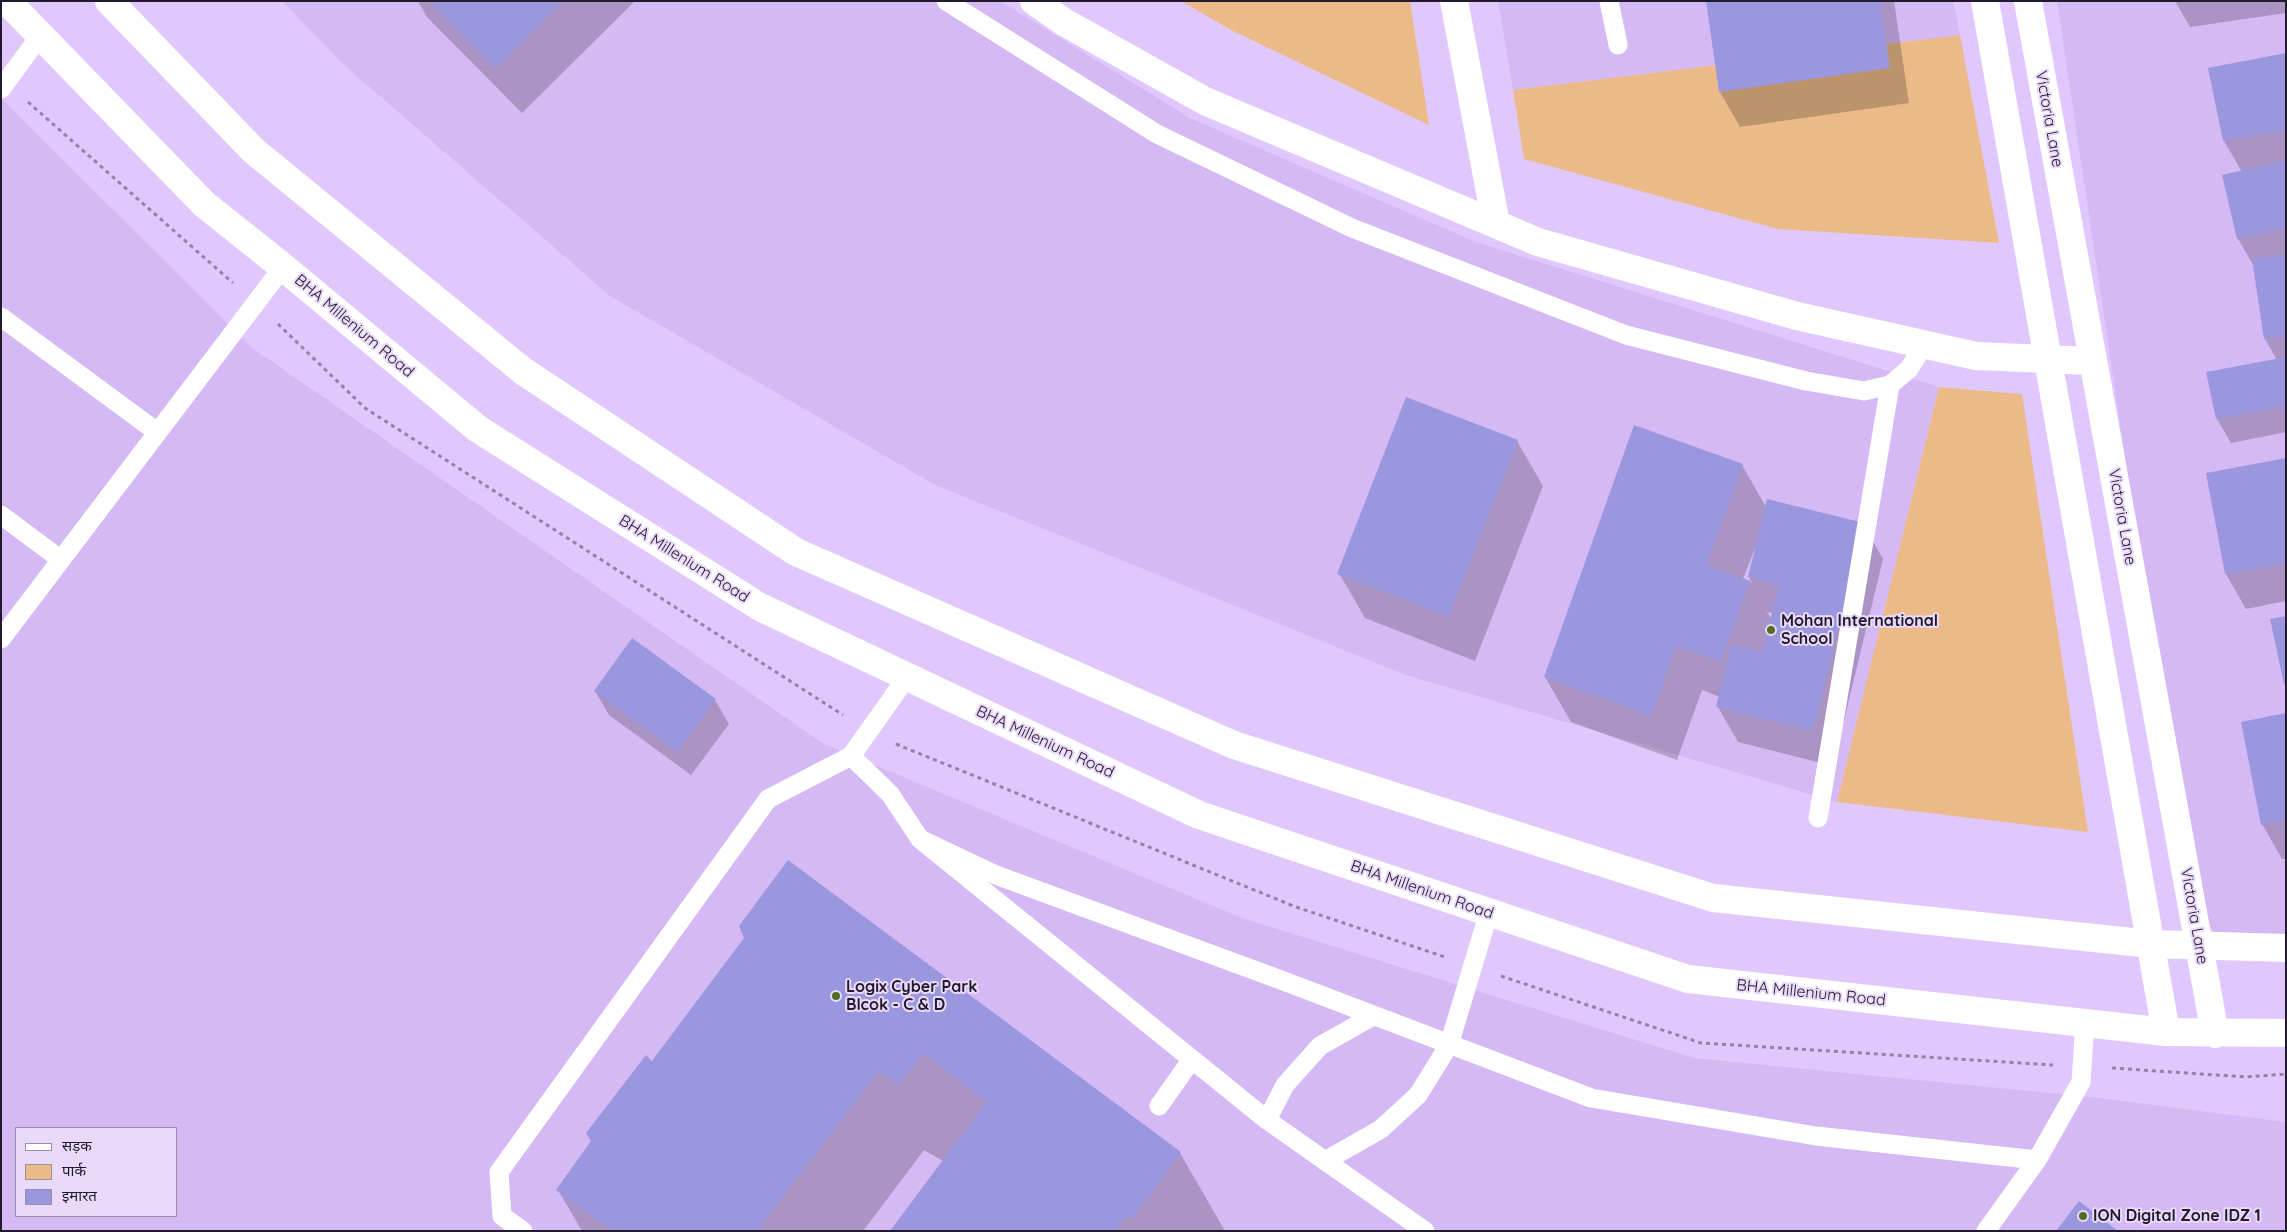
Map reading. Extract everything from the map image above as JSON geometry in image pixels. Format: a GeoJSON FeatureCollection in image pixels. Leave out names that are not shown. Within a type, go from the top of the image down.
{"type":"FeatureCollection","features":[{"type":"Feature","properties":{"kind":"street","name":"BHA Millenium Road"},"geometry":{"type":"LineString","coordinates":[[7,1],[204,204],[478,429],[760,607],[1199,815],[1688,979],[2166,1032],[2215,1034],[2286,1033]]}},
{"type":"Feature","properties":{"kind":"street"},"geometry":{"type":"LineString","coordinates":[[109,1],[254,151],[523,371],[796,552],[1234,745],[1712,898],[2151,944],[2286,948]]}},
{"type":"Feature","properties":{"kind":"street"},"geometry":{"type":"LineString","coordinates":[[1034,1],[1064,22],[1205,101],[1538,242],[1796,316],[1924,345],[1976,356],[2093,361]]}},
{"type":"Feature","properties":{"kind":"street"},"geometry":{"type":"LineString","coordinates":[[1454,1],[1496,224]]}},
{"type":"Feature","properties":{"kind":"street"},"geometry":{"type":"LineString","coordinates":[[1985,1],[2166,1032]]}},
{"type":"Feature","properties":{"kind":"street","name":"Victoria Lane"},"geometry":{"type":"LineString","coordinates":[[2028,1],[2215,1034]]}},
{"type":"Feature","properties":{"kind":"lane"},"geometry":{"type":"LineString","coordinates":[[946,1],[1157,134],[1352,228],[1626,335],[1806,381],[1864,391],[1890,385],[1909,369],[1924,345]]}},
{"type":"Feature","properties":{"kind":"lane"},"geometry":{"type":"LineString","coordinates":[[1609,1],[1618,45]]}},
{"type":"Feature","properties":{"kind":"lane"},"geometry":{"type":"LineString","coordinates":[[1,89],[40,36]]}},
{"type":"Feature","properties":{"kind":"lane"},"geometry":{"type":"LineString","coordinates":[[1,639],[157,432],[231,339],[283,267]]}},
{"type":"Feature","properties":{"kind":"lane"},"geometry":{"type":"LineString","coordinates":[[1,316],[157,432]]}},
{"type":"Feature","properties":{"kind":"lane"},"geometry":{"type":"LineString","coordinates":[[1818,818],[1890,385]]}},
{"type":"Feature","properties":{"kind":"lane"},"geometry":{"type":"LineString","coordinates":[[1,514],[60,560]]}},
{"type":"Feature","properties":{"kind":"lane"},"geometry":{"type":"LineString","coordinates":[[523,1231],[502,1216],[499,1172],[768,799],[850,756],[907,676]]}},
{"type":"Feature","properties":{"kind":"lane"},"geometry":{"type":"LineString","coordinates":[[850,756],[890,794],[920,840],[1267,1120],[1424,1231]]}},
{"type":"Feature","properties":{"kind":"lane"},"geometry":{"type":"LineString","coordinates":[[920,840],[996,875],[1591,1098],[1816,1136],[2037,1160]]}},
{"type":"Feature","properties":{"kind":"lane"},"geometry":{"type":"LineString","coordinates":[[1325,1161],[1381,1129],[1418,1095],[1449,1045],[1489,912]]}},
{"type":"Feature","properties":{"kind":"lane"},"geometry":{"type":"LineString","coordinates":[[1267,1120],[1285,1084],[1320,1046],[1373,1016]]}},
{"type":"Feature","properties":{"kind":"lane"},"geometry":{"type":"LineString","coordinates":[[1986,1231],[2037,1160],[2081,1082],[2085,1023]]}},
{"type":"Feature","properties":{"kind":"lane"},"geometry":{"type":"LineString","coordinates":[[1159,1106],[1192,1059]]}},
{"type":"Feature","properties":{"kind":"shaded area"},"geometry":{"type":"Polygon","coordinates":[[[282,1],[1000,1],[1190,118],[1476,242],[1939,387],[1837,802],[1406,675],[935,485],[610,296],[344,65],[282,1]]]}},
{"type":"Feature","properties":{"kind":"shaded area"},"geometry":{"type":"Polygon","coordinates":[[[1498,1],[1953,1],[1960,35],[1513,90],[1498,1]]]}},
{"type":"Feature","properties":{"kind":"shaded area"},"geometry":{"type":"Polygon","coordinates":[[[2057,1],[2286,1],[2286,944],[2227,947],[2192,906],[2057,1]]]}},
{"type":"Feature","properties":{"kind":"shaded area"},"geometry":{"type":"Polygon","coordinates":[[[1,98],[251,347],[824,744],[1242,918],[1694,1058],[2091,1097],[2286,1122],[2286,1231],[1,1231],[1,98]]]}},
{"type":"Feature","properties":{"kind":"green space"},"geometry":{"type":"Polygon","coordinates":[[[1181,1],[1410,1],[1429,125],[1231,30],[1181,1]]]}},
{"type":"Feature","properties":{"kind":"green space"},"geometry":{"type":"Polygon","coordinates":[[[1960,35],[1999,243],[1778,229],[1524,159],[1513,90],[1960,35]]]}},
{"type":"Feature","properties":{"kind":"green space"},"geometry":{"type":"Polygon","coordinates":[[[1939,387],[2022,394],[2088,832],[1837,802],[1939,387]]]}},
{"type":"Feature","properties":{"kind":"building"},"geometry":{"type":"Polygon","coordinates":[[[429,1],[564,1],[496,69],[429,1]]]}},
{"type":"Feature","properties":{"kind":"building"},"geometry":{"type":"Polygon","coordinates":[[[1706,1],[1880,1],[1890,68],[1719,92],[1706,1]]]}},
{"type":"Feature","properties":{"kind":"building"},"geometry":{"type":"Polygon","coordinates":[[[2286,53],[2286,130],[2223,141],[2208,68],[2286,53]]]}},
{"type":"Feature","properties":{"kind":"building"},"geometry":{"type":"Polygon","coordinates":[[[2286,160],[2286,228],[2237,239],[2222,175],[2286,160]]]}},
{"type":"Feature","properties":{"kind":"building"},"geometry":{"type":"Polygon","coordinates":[[[2286,254],[2286,336],[2264,339],[2252,259],[2286,254]]]}},
{"type":"Feature","properties":{"kind":"building"},"geometry":{"type":"Polygon","coordinates":[[[2286,357],[2286,406],[2216,419],[2206,372],[2286,357]]]}},
{"type":"Feature","properties":{"kind":"building"},"geometry":{"type":"Polygon","coordinates":[[[1406,397],[1518,440],[1449,617],[1337,574],[1406,397]]]}},
{"type":"Feature","properties":{"kind":"building"},"geometry":{"type":"Polygon","coordinates":[[[1634,425],[1743,464],[1707,565],[1750,581],[1721,662],[1676,646],[1652,716],[1544,677],[1634,425]]]}},
{"type":"Feature","properties":{"kind":"building"},"geometry":{"type":"Polygon","coordinates":[[[2286,458],[2286,563],[2225,574],[2206,473],[2286,458]]]}},
{"type":"Feature","properties":{"kind":"building"},"geometry":{"type":"Polygon","coordinates":[[[1767,499],[1864,523],[1813,731],[1716,707],[1731,644],[1762,652],[1779,585],[1748,577],[1767,499]]]}},
{"type":"Feature","properties":{"kind":"building"},"geometry":{"type":"Polygon","coordinates":[[[2286,616],[2286,684],[2284,684],[2270,619],[2286,616]]]}},
{"type":"Feature","properties":{"kind":"building"},"geometry":{"type":"Polygon","coordinates":[[[632,638],[716,699],[677,752],[594,691],[632,638]]]}},
{"type":"Feature","properties":{"kind":"building"},"geometry":{"type":"Polygon","coordinates":[[[2286,713],[2286,820],[2261,825],[2241,722],[2286,713]]]}},
{"type":"Feature","properties":{"kind":"building","name":"Logix Cyber Park Blcok - C & D"},"geometry":{"type":"Polygon","coordinates":[[[788,860],[1181,1152],[1133,1218],[1126,1216],[1115,1231],[890,1231],[986,1102],[924,1053],[899,1084],[878,1072],[757,1231],[612,1231],[556,1190],[591,1141],[586,1133],[646,1055],[652,1061],[744,938],[739,926],[788,860]]]}},
{"type":"Feature","properties":{"kind":"building","name":"ION Digital Zone IDZ 1"},"geometry":{"type":"Polygon","coordinates":[[[2079,1201],[2118,1231],[2056,1231],[2079,1201]]]}},
{"type":"Feature","properties":{"kind":"place","name":"Mohan International School"},"geometry":{"type":"Point","coordinates":[1771,630]}},
{"type":"Feature","properties":{"kind":"place","name":"Logix Cyber Park Blcok - C & D"},"geometry":{"type":"Point","coordinates":[836,996]}},
{"type":"Feature","properties":{"kind":"place","name":"ION Digital Zone IDZ 1"},"geometry":{"type":"Point","coordinates":[2083,1216]}}]}
